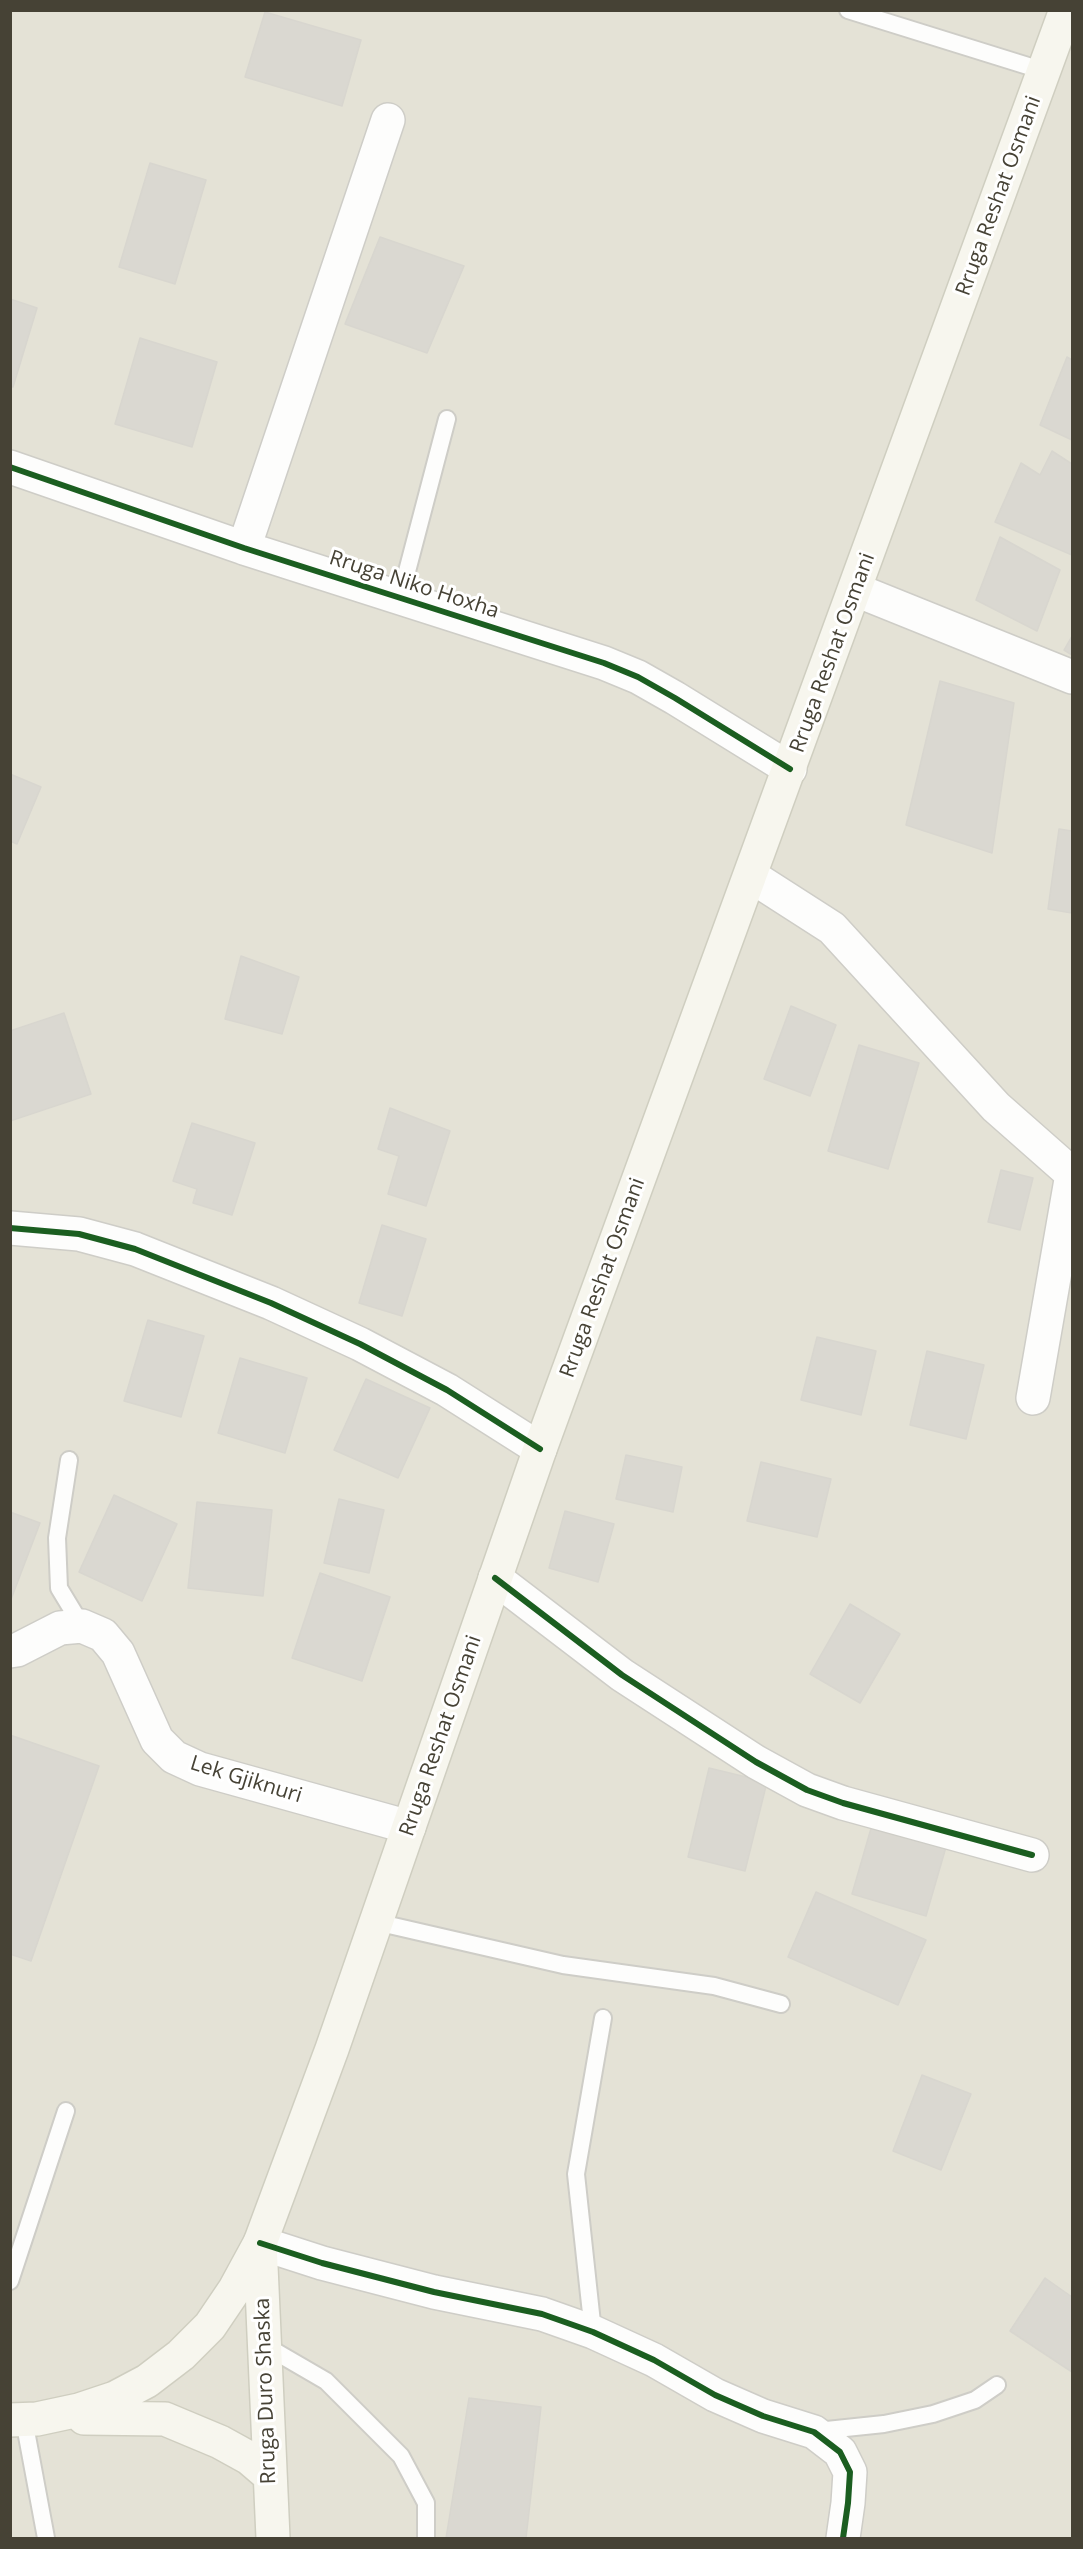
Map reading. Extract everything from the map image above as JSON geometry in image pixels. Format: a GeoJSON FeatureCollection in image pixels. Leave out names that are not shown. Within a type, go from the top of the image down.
{"type":"FeatureCollection","features":[{"type":"Feature","properties":{"kind":"main road","name":"Rruga Reshat Osmani"},"geometry":{"type":"LineString","coordinates":[[24,2420],[79,2410],[115,2398],[147,2381],[181,2355],[210,2325],[235,2289],[260,2243],[298,2144],[540,1449],[856,590],[1066,10]]}},
{"type":"Feature","properties":{"kind":"main road","name":"Rruga Duro Shaska"},"geometry":{"type":"LineString","coordinates":[[260,2243],[273,2538]]}},
{"type":"Feature","properties":{"kind":"main road"},"geometry":{"type":"LineString","coordinates":[[24,2420],[131,2417],[165,2419],[220,2442],[249,2458],[270,2476]]}},
{"type":"Feature","properties":{"kind":"street"},"geometry":{"type":"LineString","coordinates":[[244,548],[388,120]]}},
{"type":"Feature","properties":{"kind":"street","name":"Rruga Niko Hoxha"},"geometry":{"type":"LineString","coordinates":[[10,467],[244,548],[585,656],[638,676],[790,769]]}},
{"type":"Feature","properties":{"kind":"street"},"geometry":{"type":"LineString","coordinates":[[856,590],[1072,677]]}},
{"type":"Feature","properties":{"kind":"street"},"geometry":{"type":"LineString","coordinates":[[751,876],[832,928],[996,1107],[1072,1174],[1033,1398]]}},
{"type":"Feature","properties":{"kind":"street"},"geometry":{"type":"LineString","coordinates":[[10,1228],[79,1234],[135,1249],[271,1303],[360,1344],[447,1390],[540,1449]]}},
{"type":"Feature","properties":{"kind":"street"},"geometry":{"type":"LineString","coordinates":[[495,1578],[621,1675],[756,1762],[807,1790],[843,1803],[1032,1855]]}},
{"type":"Feature","properties":{"kind":"street"},"geometry":{"type":"LineString","coordinates":[[10,1651],[17,1650],[60,1628],[82,1626]]}},
{"type":"Feature","properties":{"kind":"street","name":"Lek Gjiknuri"},"geometry":{"type":"LineString","coordinates":[[82,1626],[103,1635],[118,1653],[157,1740],[174,1757],[200,1769],[409,1827]]}},
{"type":"Feature","properties":{"kind":"street"},"geometry":{"type":"LineString","coordinates":[[260,2243],[322,2263],[434,2292],[542,2314],[593,2332],[654,2360],[715,2395],[763,2416],[814,2432],[840,2452],[850,2472],[843,2538]]}},
{"type":"Feature","properties":{"kind":"lane"},"geometry":{"type":"LineString","coordinates":[[848,10],[1044,71]]}},
{"type":"Feature","properties":{"kind":"lane"},"geometry":{"type":"LineString","coordinates":[[400,598],[447,419]]}},
{"type":"Feature","properties":{"kind":"lane","name":"Lek Gjiknuri"},"geometry":{"type":"LineString","coordinates":[[69,1460],[57,1538],[59,1588],[82,1626]]}},
{"type":"Feature","properties":{"kind":"lane"},"geometry":{"type":"LineString","coordinates":[[376,1922],[563,1965],[714,1986],[781,2004]]}},
{"type":"Feature","properties":{"kind":"lane"},"geometry":{"type":"LineString","coordinates":[[593,2332],[576,2174],[603,2018]]}},
{"type":"Feature","properties":{"kind":"lane"},"geometry":{"type":"LineString","coordinates":[[10,2281],[66,2111]]}},
{"type":"Feature","properties":{"kind":"lane"},"geometry":{"type":"LineString","coordinates":[[264,2345],[326,2381],[400,2456],[426,2503],[426,2538]]}},
{"type":"Feature","properties":{"kind":"lane"},"geometry":{"type":"LineString","coordinates":[[814,2432],[884,2424],[933,2414],[975,2400],[997,2385]]}},
{"type":"Feature","properties":{"kind":"lane"},"geometry":{"type":"LineString","coordinates":[[24,2420],[46,2538]]}},
{"type":"Feature","properties":{"kind":"shaded area"},"geometry":{"type":"Polygon","coordinates":[[[11,11],[1072,11],[1072,2538],[11,2538],[11,11]]]}},
{"type":"Feature","properties":{"kind":"building"},"geometry":{"type":"Polygon","coordinates":[[[265,12],[361,40],[342,106],[245,77],[265,12]]]}},
{"type":"Feature","properties":{"kind":"building"},"geometry":{"type":"Polygon","coordinates":[[[150,163],[206,180],[175,284],[119,267],[150,163]]]}},
{"type":"Feature","properties":{"kind":"building"},"geometry":{"type":"Polygon","coordinates":[[[380,237],[464,266],[427,353],[345,324],[380,237]]]}},
{"type":"Feature","properties":{"kind":"building"},"geometry":{"type":"Polygon","coordinates":[[[10,299],[37,308],[13,387],[10,386],[10,299]]]}},
{"type":"Feature","properties":{"kind":"building"},"geometry":{"type":"Polygon","coordinates":[[[140,338],[217,362],[192,447],[115,424],[140,338]]]}},
{"type":"Feature","properties":{"kind":"building"},"geometry":{"type":"Polygon","coordinates":[[[1067,357],[1072,360],[1072,440],[1040,425],[1067,357]]]}},
{"type":"Feature","properties":{"kind":"building"},"geometry":{"type":"Polygon","coordinates":[[[1052,451],[1072,464],[1072,555],[995,522],[1021,463],[1040,475],[1052,451]]]}},
{"type":"Feature","properties":{"kind":"building"},"geometry":{"type":"Polygon","coordinates":[[[1000,537],[1060,570],[1037,631],[976,600],[1000,537]]]}},
{"type":"Feature","properties":{"kind":"building"},"geometry":{"type":"Polygon","coordinates":[[[1072,636],[1072,655],[1064,650],[1072,636]]]}},
{"type":"Feature","properties":{"kind":"building"},"geometry":{"type":"Polygon","coordinates":[[[940,681],[1014,703],[992,853],[906,825],[940,681]]]}},
{"type":"Feature","properties":{"kind":"building"},"geometry":{"type":"Polygon","coordinates":[[[10,774],[41,787],[17,844],[10,841],[10,774]]]}},
{"type":"Feature","properties":{"kind":"building"},"geometry":{"type":"Polygon","coordinates":[[[1059,829],[1072,831],[1072,913],[1048,909],[1059,829]]]}},
{"type":"Feature","properties":{"kind":"building"},"geometry":{"type":"Polygon","coordinates":[[[241,956],[299,977],[282,1034],[225,1019],[241,956]]]}},
{"type":"Feature","properties":{"kind":"building"},"geometry":{"type":"Polygon","coordinates":[[[791,1006],[836,1025],[810,1096],[764,1079],[791,1006]]]}},
{"type":"Feature","properties":{"kind":"building"},"geometry":{"type":"Polygon","coordinates":[[[64,1013],[91,1094],[10,1121],[10,1031],[64,1013]]]}},
{"type":"Feature","properties":{"kind":"building"},"geometry":{"type":"Polygon","coordinates":[[[859,1045],[919,1063],[888,1169],[828,1151],[859,1045]]]}},
{"type":"Feature","properties":{"kind":"building"},"geometry":{"type":"Polygon","coordinates":[[[390,1108],[450,1131],[426,1206],[388,1194],[399,1156],[378,1149],[390,1108]]]}},
{"type":"Feature","properties":{"kind":"building"},"geometry":{"type":"Polygon","coordinates":[[[192,1123],[255,1143],[232,1215],[193,1203],[197,1189],[173,1181],[192,1123]]]}},
{"type":"Feature","properties":{"kind":"building"},"geometry":{"type":"Polygon","coordinates":[[[1001,1170],[1033,1178],[1020,1230],[988,1222],[1001,1170]]]}},
{"type":"Feature","properties":{"kind":"building"},"geometry":{"type":"Polygon","coordinates":[[[382,1225],[426,1239],[402,1316],[359,1303],[382,1225]]]}},
{"type":"Feature","properties":{"kind":"building"},"geometry":{"type":"Polygon","coordinates":[[[148,1320],[204,1336],[181,1417],[124,1401],[148,1320]]]}},
{"type":"Feature","properties":{"kind":"building"},"geometry":{"type":"Polygon","coordinates":[[[817,1337],[876,1351],[861,1415],[801,1400],[817,1337]]]}},
{"type":"Feature","properties":{"kind":"building"},"geometry":{"type":"Polygon","coordinates":[[[927,1351],[984,1365],[966,1439],[910,1425],[927,1351]]]}},
{"type":"Feature","properties":{"kind":"building"},"geometry":{"type":"Polygon","coordinates":[[[240,1358],[307,1378],[285,1453],[218,1433],[240,1358]]]}},
{"type":"Feature","properties":{"kind":"building"},"geometry":{"type":"Polygon","coordinates":[[[366,1379],[430,1408],[398,1478],[334,1450],[366,1379]]]}},
{"type":"Feature","properties":{"kind":"building"},"geometry":{"type":"Polygon","coordinates":[[[626,1455],[682,1467],[673,1512],[616,1499],[626,1455]]]}},
{"type":"Feature","properties":{"kind":"building"},"geometry":{"type":"Polygon","coordinates":[[[761,1462],[831,1479],[817,1537],[747,1521],[761,1462]]]}},
{"type":"Feature","properties":{"kind":"building"},"geometry":{"type":"Polygon","coordinates":[[[114,1495],[177,1524],[142,1601],[79,1572],[114,1495]]]}},
{"type":"Feature","properties":{"kind":"building"},"geometry":{"type":"Polygon","coordinates":[[[339,1499],[384,1510],[369,1573],[324,1563],[339,1499]]]}},
{"type":"Feature","properties":{"kind":"building"},"geometry":{"type":"Polygon","coordinates":[[[197,1502],[272,1510],[263,1596],[188,1588],[197,1502]]]}},
{"type":"Feature","properties":{"kind":"building"},"geometry":{"type":"Polygon","coordinates":[[[565,1511],[614,1524],[598,1582],[549,1568],[565,1511]]]}},
{"type":"Feature","properties":{"kind":"building"},"geometry":{"type":"Polygon","coordinates":[[[10,1512],[40,1523],[10,1602],[10,1512]]]}},
{"type":"Feature","properties":{"kind":"building"},"geometry":{"type":"Polygon","coordinates":[[[320,1573],[390,1597],[362,1681],[292,1658],[320,1573]]]}},
{"type":"Feature","properties":{"kind":"building"},"geometry":{"type":"Polygon","coordinates":[[[850,1604],[900,1634],[860,1703],[810,1674],[850,1604]]]}},
{"type":"Feature","properties":{"kind":"building"},"geometry":{"type":"Polygon","coordinates":[[[10,1735],[99,1766],[31,1961],[10,1954],[10,1735]]]}},
{"type":"Feature","properties":{"kind":"building"},"geometry":{"type":"Polygon","coordinates":[[[709,1768],[767,1782],[745,1871],[688,1857],[709,1768]]]}},
{"type":"Feature","properties":{"kind":"building"},"geometry":{"type":"Polygon","coordinates":[[[872,1825],[946,1847],[926,1916],[852,1894],[872,1825]]]}},
{"type":"Feature","properties":{"kind":"building"},"geometry":{"type":"Polygon","coordinates":[[[816,1892],[926,1940],[898,2005],[788,1957],[816,1892]]]}},
{"type":"Feature","properties":{"kind":"building"},"geometry":{"type":"Polygon","coordinates":[[[922,2075],[971,2094],[941,2170],[893,2151],[922,2075]]]}},
{"type":"Feature","properties":{"kind":"building"},"geometry":{"type":"Polygon","coordinates":[[[1045,2278],[1072,2297],[1072,2372],[1010,2331],[1045,2278]]]}},
{"type":"Feature","properties":{"kind":"building"},"geometry":{"type":"Polygon","coordinates":[[[469,2398],[541,2407],[526,2538],[446,2538],[469,2398]]]}},
{"type":"Feature","properties":{"kind":"cycle path"},"geometry":{"type":"LineString","coordinates":[[10,467],[244,548],[604,663],[638,677],[675,698],[790,769]]}},
{"type":"Feature","properties":{"kind":"cycle path"},"geometry":{"type":"LineString","coordinates":[[10,1228],[79,1234],[135,1249],[271,1303],[360,1344],[447,1390],[540,1449]]}},
{"type":"Feature","properties":{"kind":"cycle path"},"geometry":{"type":"LineString","coordinates":[[495,1578],[622,1675],[756,1762],[807,1790],[843,1803],[1032,1855]]}},
{"type":"Feature","properties":{"kind":"cycle path"},"geometry":{"type":"LineString","coordinates":[[260,2243],[322,2263],[434,2292],[542,2314],[593,2332],[654,2360],[715,2395],[763,2416],[814,2432],[840,2452],[850,2472],[843,2538]]}}]}
